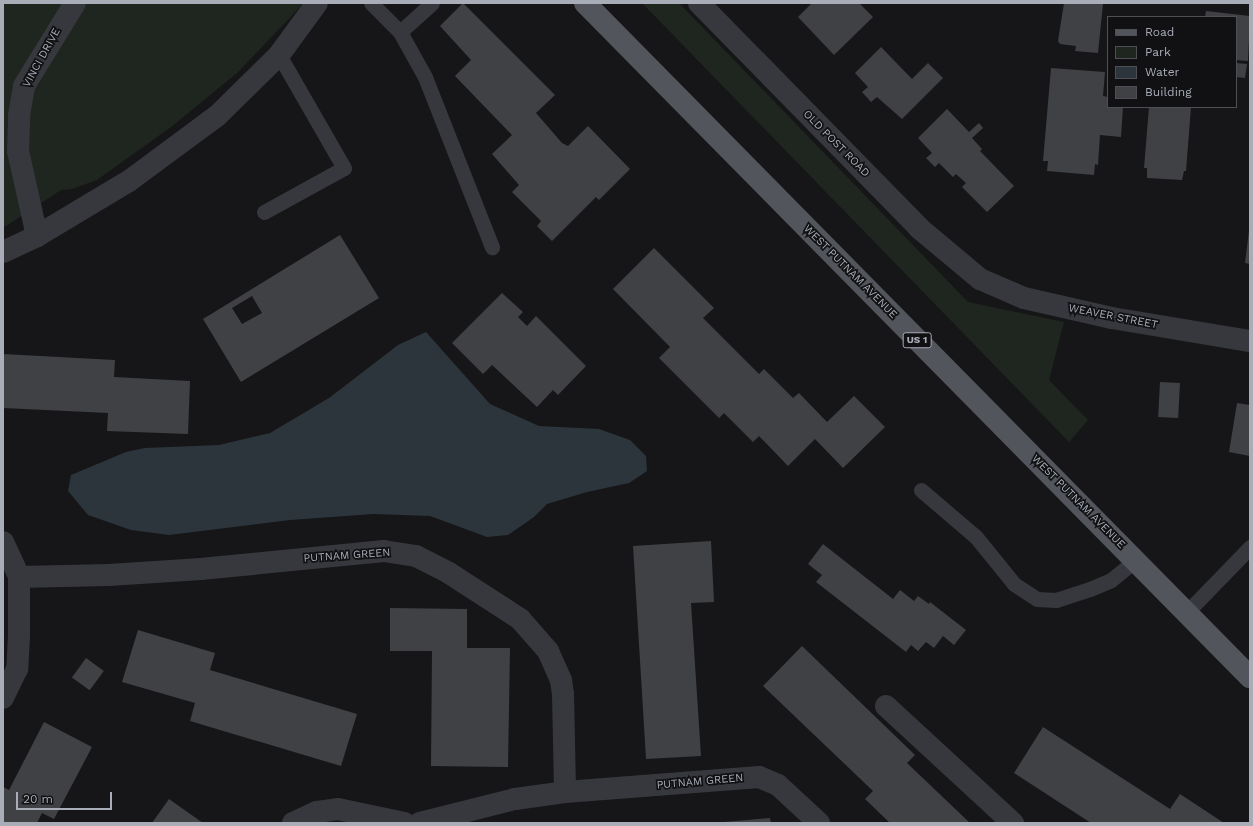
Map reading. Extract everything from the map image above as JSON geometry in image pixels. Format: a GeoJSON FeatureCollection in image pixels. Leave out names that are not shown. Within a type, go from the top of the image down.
{"type":"FeatureCollection","features":[{"type":"Feature","properties":{"kind":"main road","name":"WEST PUTNAM AVENUE"},"geometry":{"type":"LineString","coordinates":[[585,3],[1250,677]]}},
{"type":"Feature","properties":{"kind":"street","name":"VINCI DRIVE"},"geometry":{"type":"LineString","coordinates":[[37,236],[18,151],[24,86],[44,51],[75,3]]}},
{"type":"Feature","properties":{"kind":"street"},"geometry":{"type":"LineString","coordinates":[[3,252],[37,236],[129,181],[211,120],[279,55],[318,3]]}},
{"type":"Feature","properties":{"kind":"street","name":"OLD POST ROAD"},"geometry":{"type":"LineString","coordinates":[[699,3],[919,228],[980,279]]}},
{"type":"Feature","properties":{"kind":"street","name":"WEAVER STREET"},"geometry":{"type":"LineString","coordinates":[[980,279],[1024,298],[1112,318],[1250,342]]}},
{"type":"Feature","properties":{"kind":"street"},"geometry":{"type":"LineString","coordinates":[[3,542],[18,577],[19,658],[15,677],[3,698]]}},
{"type":"Feature","properties":{"kind":"street","name":"PUTNAM GREEN"},"geometry":{"type":"LineString","coordinates":[[18,577],[109,575],[201,569],[384,551],[416,556],[444,570],[520,619],[548,651],[556,665],[563,694],[565,792]]}},
{"type":"Feature","properties":{"kind":"street"},"geometry":{"type":"LineString","coordinates":[[886,706],[1014,823]]}},
{"type":"Feature","properties":{"kind":"street","name":"PUTNAM GREEN"},"geometry":{"type":"LineString","coordinates":[[422,823],[514,799],[565,792],[759,777],[778,785],[818,823]]}},
{"type":"Feature","properties":{"kind":"street"},"geometry":{"type":"LineString","coordinates":[[294,823],[316,812],[338,809],[405,823]]}},
{"type":"Feature","properties":{"kind":"lane"},"geometry":{"type":"LineString","coordinates":[[371,3],[400,32],[425,77],[492,247]]}},
{"type":"Feature","properties":{"kind":"lane"},"geometry":{"type":"LineString","coordinates":[[400,32],[432,3]]}},
{"type":"Feature","properties":{"kind":"lane"},"geometry":{"type":"LineString","coordinates":[[264,212],[344,168],[279,55]]}},
{"type":"Feature","properties":{"kind":"lane"},"geometry":{"type":"LineString","coordinates":[[921,490],[976,537],[1014,584],[1037,599],[1056,600],[1090,589],[1111,580],[1136,560]]}},
{"type":"Feature","properties":{"kind":"lane"},"geometry":{"type":"LineString","coordinates":[[1186,612],[1250,547]]}},
{"type":"Feature","properties":{"kind":"green space"},"geometry":{"type":"Polygon","coordinates":[[[3,3],[304,3],[237,73],[171,127],[97,180],[72,189],[61,190],[3,228],[3,3]]]}},
{"type":"Feature","properties":{"kind":"green space"},"geometry":{"type":"Polygon","coordinates":[[[642,3],[679,3],[968,302],[1064,322],[1049,380],[1088,420],[1069,442],[642,3]]]}},
{"type":"Feature","properties":{"kind":"water"},"geometry":{"type":"Polygon","coordinates":[[[426,332],[490,404],[539,426],[599,429],[630,440],[646,456],[647,471],[629,483],[587,492],[547,504],[534,517],[508,535],[487,537],[430,516],[373,514],[290,520],[169,535],[131,530],[88,515],[68,491],[71,475],[126,452],[145,448],[219,445],[270,433],[329,398],[398,345],[426,332]]]}},
{"type":"Feature","properties":{"kind":"building"},"geometry":{"type":"Polygon","coordinates":[[[463,3],[555,95],[536,113],[562,143],[568,146],[588,126],[630,169],[599,200],[596,197],[552,241],[537,226],[541,221],[512,192],[519,185],[492,154],[512,135],[455,76],[471,60],[440,26],[463,3]]]}},
{"type":"Feature","properties":{"kind":"building"},"geometry":{"type":"Polygon","coordinates":[[[812,3],[859,3],[873,17],[834,55],[798,17],[812,3]]]}},
{"type":"Feature","properties":{"kind":"building"},"geometry":{"type":"Polygon","coordinates":[[[1064,3],[1103,4],[1098,53],[1075,51],[1076,46],[1060,44],[1058,41],[1064,3]]]}},
{"type":"Feature","properties":{"kind":"building"},"geometry":{"type":"Polygon","coordinates":[[[1206,11],[1250,16],[1248,61],[1237,60],[1237,16],[1205,16],[1206,11]]]}},
{"type":"Feature","properties":{"kind":"building"},"geometry":{"type":"Polygon","coordinates":[[[881,47],[912,79],[928,63],[943,78],[902,119],[877,97],[871,102],[862,92],[868,87],[855,73],[881,47]]]}},
{"type":"Feature","properties":{"kind":"building"},"geometry":{"type":"Polygon","coordinates":[[[1237,63],[1247,64],[1245,78],[1237,77],[1237,63]]]}},
{"type":"Feature","properties":{"kind":"building"},"geometry":{"type":"Polygon","coordinates":[[[1051,68],[1105,72],[1103,96],[1107,97],[1107,108],[1123,108],[1121,137],[1100,135],[1098,165],[1095,164],[1094,175],[1047,171],[1048,161],[1043,161],[1051,68]]]}},
{"type":"Feature","properties":{"kind":"building"},"geometry":{"type":"Polygon","coordinates":[[[1149,108],[1191,108],[1186,171],[1184,171],[1182,180],[1147,178],[1147,168],[1144,168],[1149,108]]]}},
{"type":"Feature","properties":{"kind":"building"},"geometry":{"type":"Polygon","coordinates":[[[947,109],[969,132],[979,123],[983,128],[972,138],[982,149],[980,151],[1014,186],[987,212],[962,187],[966,183],[956,174],[953,177],[939,163],[935,167],[926,158],[932,153],[918,138],[947,109]]]}},
{"type":"Feature","properties":{"kind":"building"},"geometry":{"type":"Polygon","coordinates":[[[1250,231],[1250,264],[1245,263],[1250,231]]]}},
{"type":"Feature","properties":{"kind":"building"},"geometry":{"type":"Polygon","coordinates":[[[340,235],[379,298],[241,382],[203,319],[340,235]],[[252,296],[232,308],[242,324],[262,313],[252,296]]]}},
{"type":"Feature","properties":{"kind":"building"},"geometry":{"type":"Polygon","coordinates":[[[654,248],[714,308],[703,318],[759,374],[764,369],[793,398],[799,393],[827,422],[854,396],[885,427],[843,468],[815,439],[788,466],[759,436],[753,442],[724,413],[719,418],[659,358],[670,347],[613,289],[654,248]]]}},
{"type":"Feature","properties":{"kind":"building"},"geometry":{"type":"Polygon","coordinates":[[[502,293],[523,312],[518,317],[527,326],[536,316],[586,366],[558,395],[553,390],[537,407],[492,365],[483,374],[452,343],[502,293]]]}},
{"type":"Feature","properties":{"kind":"building"},"geometry":{"type":"Polygon","coordinates":[[[3,354],[115,360],[114,377],[190,381],[188,434],[107,431],[108,413],[3,408],[3,354]]]}},
{"type":"Feature","properties":{"kind":"building"},"geometry":{"type":"Polygon","coordinates":[[[1160,382],[1180,383],[1178,418],[1158,417],[1160,382]]]}},
{"type":"Feature","properties":{"kind":"building"},"geometry":{"type":"Polygon","coordinates":[[[1237,403],[1250,405],[1250,456],[1229,452],[1237,403]]]}},
{"type":"Feature","properties":{"kind":"building"},"geometry":{"type":"Polygon","coordinates":[[[711,541],[714,602],[691,603],[701,756],[646,759],[633,546],[711,541]]]}},
{"type":"Feature","properties":{"kind":"building"},"geometry":{"type":"Polygon","coordinates":[[[823,544],[893,599],[900,590],[914,601],[918,596],[929,604],[930,602],[966,630],[954,645],[943,636],[934,648],[926,642],[918,651],[911,645],[906,652],[816,582],[822,575],[808,564],[823,544]]]}},
{"type":"Feature","properties":{"kind":"building"},"geometry":{"type":"Polygon","coordinates":[[[390,608],[467,609],[467,648],[510,648],[508,767],[431,766],[432,651],[390,651],[390,608]]]}},
{"type":"Feature","properties":{"kind":"building"},"geometry":{"type":"Polygon","coordinates":[[[138,630],[215,653],[210,670],[357,714],[341,766],[190,721],[195,703],[122,682],[138,630]]]}},
{"type":"Feature","properties":{"kind":"building"},"geometry":{"type":"Polygon","coordinates":[[[802,646],[915,755],[907,763],[970,823],[890,823],[865,799],[873,791],[763,686],[802,646]]]}},
{"type":"Feature","properties":{"kind":"building"},"geometry":{"type":"Polygon","coordinates":[[[86,658],[104,671],[90,690],[72,677],[86,658]]]}},
{"type":"Feature","properties":{"kind":"building"},"geometry":{"type":"Polygon","coordinates":[[[44,722],[92,747],[54,819],[42,813],[37,823],[3,823],[3,787],[9,790],[44,722]]]}},
{"type":"Feature","properties":{"kind":"building"},"geometry":{"type":"Polygon","coordinates":[[[1043,727],[1170,809],[1180,794],[1224,823],[1091,823],[1014,773],[1043,727]]]}},
{"type":"Feature","properties":{"kind":"building"},"geometry":{"type":"Polygon","coordinates":[[[169,799],[203,823],[152,823],[169,799]]]}},
{"type":"Feature","properties":{"kind":"building"},"geometry":{"type":"Polygon","coordinates":[[[770,818],[771,823],[724,823],[724,822],[770,818]]]}}]}
